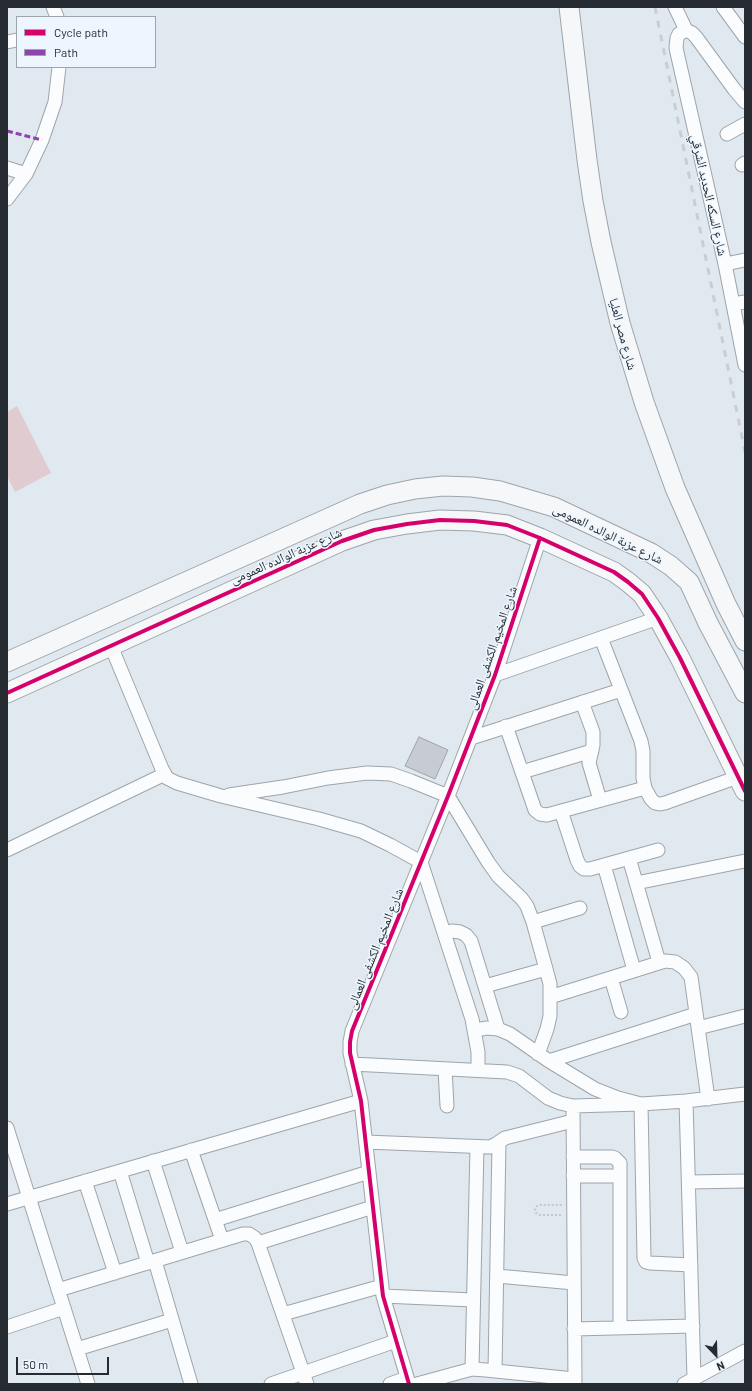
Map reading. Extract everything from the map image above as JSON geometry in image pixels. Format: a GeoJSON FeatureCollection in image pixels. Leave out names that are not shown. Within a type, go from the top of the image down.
{"type":"FeatureCollection","features":[{"type":"Feature","properties":{"kind":"street","name":"شارع مصر العليا"},"geometry":{"type":"LineString","coordinates":[[569,7],[593,201],[618,316],[631,363],[659,446],[690,523],[745,641]]}},
{"type":"Feature","properties":{"kind":"street"},"geometry":{"type":"LineString","coordinates":[[675,7],[686,30],[696,37],[745,102]]}},
{"type":"Feature","properties":{"kind":"street"},"geometry":{"type":"LineString","coordinates":[[727,8],[745,37]]}},
{"type":"Feature","properties":{"kind":"street","name":"شارع السكه الحديد الشرقي"},"geometry":{"type":"LineString","coordinates":[[686,30],[679,34],[676,48],[725,264],[739,303],[745,365]]}},
{"type":"Feature","properties":{"kind":"street"},"geometry":{"type":"LineString","coordinates":[[7,199],[26,174],[35,158],[51,117],[55,102],[59,68]]}},
{"type":"Feature","properties":{"kind":"street"},"geometry":{"type":"LineString","coordinates":[[726,134],[745,124]]}},
{"type":"Feature","properties":{"kind":"street"},"geometry":{"type":"LineString","coordinates":[[7,168],[26,174]]}},
{"type":"Feature","properties":{"kind":"street"},"geometry":{"type":"LineString","coordinates":[[725,264],[745,260]]}},
{"type":"Feature","properties":{"kind":"street","name":"شارع عزبة الوالده العمومى"},"geometry":{"type":"LineString","coordinates":[[7,662],[360,504],[387,495],[415,489],[443,486],[472,487],[500,491],[554,507],[651,553],[671,566],[689,582]]}},
{"type":"Feature","properties":{"kind":"street"},"geometry":{"type":"LineString","coordinates":[[332,516],[342,540]]}},
{"type":"Feature","properties":{"kind":"street","name":"شارع عزبة الوالده العمومى"},"geometry":{"type":"LineString","coordinates":[[13,690],[342,540],[374,530],[400,525],[440,520],[474,521],[507,525],[540,538],[614,572],[642,594],[658,618],[680,658],[740,776]]}},
{"type":"Feature","properties":{"kind":"street","name":"شارع المخيم الكشفى العمالى"},"geometry":{"type":"LineString","coordinates":[[411,1382],[396,1341],[382,1291],[361,1101],[358,1082],[352,1064],[350,1042],[352,1031],[448,796],[495,675],[540,538]]}},
{"type":"Feature","properties":{"kind":"street"},"geometry":{"type":"LineString","coordinates":[[712,572],[689,582],[708,623],[745,694]]}},
{"type":"Feature","properties":{"kind":"street"},"geometry":{"type":"LineString","coordinates":[[168,590],[179,615]]}},
{"type":"Feature","properties":{"kind":"street"},"geometry":{"type":"LineString","coordinates":[[495,675],[658,618]]}},
{"type":"Feature","properties":{"kind":"street"},"geometry":{"type":"LineString","coordinates":[[601,638],[641,741],[643,751],[642,772],[645,788],[654,803],[660,804],[740,776]]}},
{"type":"Feature","properties":{"kind":"street"},"geometry":{"type":"LineString","coordinates":[[111,646],[167,778],[177,783],[221,796],[319,819],[361,831],[421,862],[475,1030],[478,1052],[478,1070]]}},
{"type":"Feature","properties":{"kind":"street"},"geometry":{"type":"LineString","coordinates":[[7,662],[13,690]]}},
{"type":"Feature","properties":{"kind":"street"},"geometry":{"type":"LineString","coordinates":[[471,738],[621,690]]}},
{"type":"Feature","properties":{"kind":"street"},"geometry":{"type":"LineString","coordinates":[[582,702],[593,732],[594,738],[589,763],[600,800]]}},
{"type":"Feature","properties":{"kind":"street"},"geometry":{"type":"LineString","coordinates":[[506,726],[535,810],[540,814],[547,815],[645,788]]}},
{"type":"Feature","properties":{"kind":"street"},"geometry":{"type":"LineString","coordinates":[[522,772],[592,751]]}},
{"type":"Feature","properties":{"kind":"street"},"geometry":{"type":"LineString","coordinates":[[221,796],[367,773],[391,774],[448,796],[488,862],[502,880],[522,899],[527,906],[533,922],[550,984],[548,1023],[538,1054]]}},
{"type":"Feature","properties":{"kind":"street"},"geometry":{"type":"LineString","coordinates":[[7,850],[164,774]]}},
{"type":"Feature","properties":{"kind":"street"},"geometry":{"type":"LineString","coordinates":[[561,811],[577,860],[580,866],[584,869],[590,869],[658,850]]}},
{"type":"Feature","properties":{"kind":"street"},"geometry":{"type":"LineString","coordinates":[[629,858],[660,962]]}},
{"type":"Feature","properties":{"kind":"street"},"geometry":{"type":"LineString","coordinates":[[636,883],[745,861]]}},
{"type":"Feature","properties":{"kind":"street"},"geometry":{"type":"LineString","coordinates":[[604,865],[634,970]]}},
{"type":"Feature","properties":{"kind":"street"},"geometry":{"type":"LineString","coordinates":[[533,922],[580,908]]}},
{"type":"Feature","properties":{"kind":"street"},"geometry":{"type":"LineString","coordinates":[[445,933],[452,931],[460,932],[466,935],[471,941],[498,1029]]}},
{"type":"Feature","properties":{"kind":"street"},"geometry":{"type":"LineString","coordinates":[[550,997],[660,962],[675,962],[684,968],[690,977],[708,1098]]}},
{"type":"Feature","properties":{"kind":"street"},"geometry":{"type":"LineString","coordinates":[[485,986],[546,969]]}},
{"type":"Feature","properties":{"kind":"street"},"geometry":{"type":"LineString","coordinates":[[611,978],[621,1012]]}},
{"type":"Feature","properties":{"kind":"street"},"geometry":{"type":"LineString","coordinates":[[549,1061],[696,1014]]}},
{"type":"Feature","properties":{"kind":"street"},"geometry":{"type":"LineString","coordinates":[[698,1028],[745,1016]]}},
{"type":"Feature","properties":{"kind":"street"},"geometry":{"type":"LineString","coordinates":[[475,1030],[486,1028],[498,1029],[510,1034],[538,1054],[595,1089],[618,1098],[641,1104]]}},
{"type":"Feature","properties":{"kind":"street"},"geometry":{"type":"LineString","coordinates":[[352,1064],[507,1072],[519,1076],[548,1098],[573,1106],[686,1101],[745,1094]]}},
{"type":"Feature","properties":{"kind":"street"},"geometry":{"type":"LineString","coordinates":[[445,1069],[447,1106]]}},
{"type":"Feature","properties":{"kind":"street"},"geometry":{"type":"LineString","coordinates":[[7,1204],[361,1101]]}},
{"type":"Feature","properties":{"kind":"street"},"geometry":{"type":"LineString","coordinates":[[686,1101],[693,1326],[689,1381]]}},
{"type":"Feature","properties":{"kind":"street"},"geometry":{"type":"LineString","coordinates":[[641,1104],[644,1258],[646,1262],[650,1263],[691,1265]]}},
{"type":"Feature","properties":{"kind":"street"},"geometry":{"type":"LineString","coordinates":[[390,1384],[411,1382],[472,1370],[495,1371],[524,1379],[575,1382],[573,1106]]}},
{"type":"Feature","properties":{"kind":"street"},"geometry":{"type":"LineString","coordinates":[[366,1142],[490,1147],[494,1146],[505,1138],[573,1121]]}},
{"type":"Feature","properties":{"kind":"street"},"geometry":{"type":"LineString","coordinates":[[7,1128],[88,1384]]}},
{"type":"Feature","properties":{"kind":"street"},"geometry":{"type":"LineString","coordinates":[[495,1371],[499,1142]]}},
{"type":"Feature","properties":{"kind":"street"},"geometry":{"type":"LineString","coordinates":[[472,1370],[477,1146]]}},
{"type":"Feature","properties":{"kind":"street"},"geometry":{"type":"LineString","coordinates":[[191,1150],[222,1240]]}},
{"type":"Feature","properties":{"kind":"street"},"geometry":{"type":"LineString","coordinates":[[573,1157],[612,1157],[618,1160],[620,1171],[620,1328]]}},
{"type":"Feature","properties":{"kind":"street"},"geometry":{"type":"LineString","coordinates":[[153,1161],[182,1252]]}},
{"type":"Feature","properties":{"kind":"street"},"geometry":{"type":"LineString","coordinates":[[573,1176],[642,1167]]}},
{"type":"Feature","properties":{"kind":"street"},"geometry":{"type":"LineString","coordinates":[[120,1171],[172,1320],[191,1384]]}},
{"type":"Feature","properties":{"kind":"street"},"geometry":{"type":"LineString","coordinates":[[215,1220],[369,1172]]}},
{"type":"Feature","properties":{"kind":"street"},"geometry":{"type":"LineString","coordinates":[[85,1181],[115,1273]]}},
{"type":"Feature","properties":{"kind":"street"},"geometry":{"type":"LineString","coordinates":[[689,1182],[745,1181]]}},
{"type":"Feature","properties":{"kind":"street"},"geometry":{"type":"LineString","coordinates":[[258,1243],[373,1207]]}},
{"type":"Feature","properties":{"kind":"street"},"geometry":{"type":"LineString","coordinates":[[58,1290],[222,1240],[243,1234],[249,1234],[255,1238],[258,1243],[305,1379]]}},
{"type":"Feature","properties":{"kind":"street"},"geometry":{"type":"LineString","coordinates":[[497,1276],[574,1283]]}},
{"type":"Feature","properties":{"kind":"street"},"geometry":{"type":"LineString","coordinates":[[282,1314],[382,1291],[473,1300]]}},
{"type":"Feature","properties":{"kind":"street"},"geometry":{"type":"LineString","coordinates":[[7,1327],[64,1308]]}},
{"type":"Feature","properties":{"kind":"street"},"geometry":{"type":"LineString","coordinates":[[77,1349],[172,1320]]}},
{"type":"Feature","properties":{"kind":"street"},"geometry":{"type":"LineString","coordinates":[[574,1329],[693,1326]]}},
{"type":"Feature","properties":{"kind":"street"},"geometry":{"type":"LineString","coordinates":[[272,1384],[305,1379],[396,1341]]}},
{"type":"Feature","properties":{"kind":"street"},"geometry":{"type":"LineString","coordinates":[[689,1381],[745,1350]]}},
{"type":"Feature","properties":{"kind":"path"},"geometry":{"type":"LineString","coordinates":[[541,1205],[573,1210],[540,1215],[536,1213],[536,1209],[541,1205]]}},
{"type":"Feature","properties":{"kind":"shaded area"},"geometry":{"type":"Polygon","coordinates":[[[17,406],[51,473],[15,492],[7,476],[7,412],[17,406]]]}},
{"type":"Feature","properties":{"kind":"building"},"geometry":{"type":"Polygon","coordinates":[[[419,737],[448,750],[435,779],[405,766],[419,737]]]}},
{"type":"Feature","properties":{"kind":"railway"},"geometry":{"type":"LineString","coordinates":[[655,7],[745,452]]}},
{"type":"Feature","properties":{"kind":"marked path"},"geometry":{"type":"LineString","coordinates":[[7,131],[42,140]]}},
{"type":"Feature","properties":{"kind":"cycle path"},"geometry":{"type":"LineString","coordinates":[[7,693],[342,541],[374,530],[440,520],[474,521],[507,525],[540,538],[614,572],[642,594],[658,618],[680,658],[745,791]]}},
{"type":"Feature","properties":{"kind":"cycle path"},"geometry":{"type":"LineString","coordinates":[[409,1384],[383,1296],[361,1101],[350,1053],[350,1042],[352,1031],[448,796],[495,675],[540,538]]}}]}
